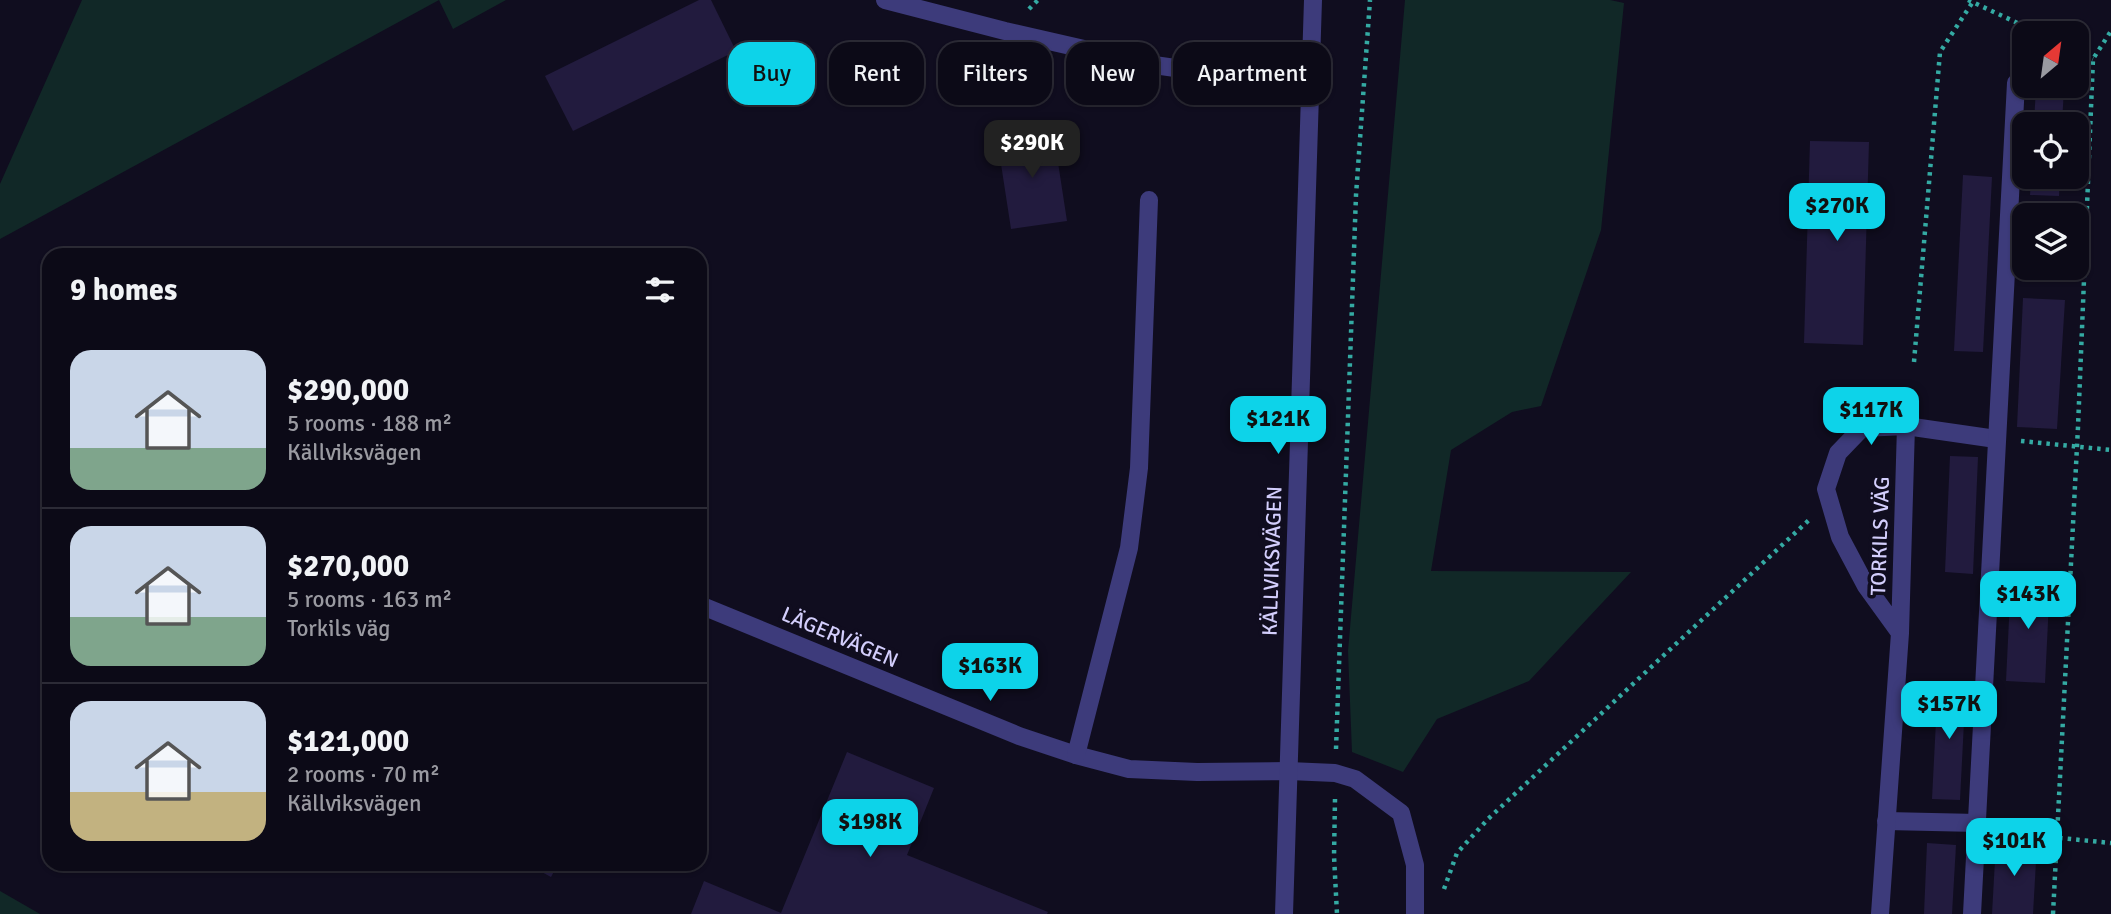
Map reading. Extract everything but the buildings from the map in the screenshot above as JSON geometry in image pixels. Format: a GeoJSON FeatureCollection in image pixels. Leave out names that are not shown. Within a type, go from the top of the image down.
{"type":"FeatureCollection","features":[{"type":"Feature","properties":{"kind":"street"},"geometry":{"type":"LineString","coordinates":[[885,0],[1005,31],[1173,68]]}},
{"type":"Feature","properties":{"kind":"street","name":"KÄLLVIKSVÄGEN"},"geometry":{"type":"LineString","coordinates":[[1312,42],[1313,0]]}},
{"type":"Feature","properties":{"kind":"street"},"geometry":{"type":"LineString","coordinates":[[1972,914],[2016,98]]}},
{"type":"Feature","properties":{"kind":"street","name":"KÄLLVIKSVÄGEN"},"geometry":{"type":"LineString","coordinates":[[1284,914],[1309,105]]}},
{"type":"Feature","properties":{"kind":"street"},"geometry":{"type":"LineString","coordinates":[[1076,755],[1129,548],[1139,468],[1149,200]]}},
{"type":"Feature","properties":{"kind":"street"},"geometry":{"type":"LineString","coordinates":[[1906,426],[1996,439]]}},
{"type":"Feature","properties":{"kind":"street","name":"TORKILS VÄG"},"geometry":{"type":"LineString","coordinates":[[1880,914],[1900,633],[1906,426],[1862,428],[1838,453],[1826,489],[1840,537],[1866,586],[1900,633]]}},
{"type":"Feature","properties":{"kind":"street","name":"LÄGERVÄGEN"},"geometry":{"type":"LineString","coordinates":[[707,608],[1019,736],[1129,769],[1335,773]]}},
{"type":"Feature","properties":{"kind":"street"},"geometry":{"type":"LineString","coordinates":[[1335,773],[1354,779],[1401,813],[1415,865],[1415,914]]}},
{"type":"Feature","properties":{"kind":"street"},"geometry":{"type":"LineString","coordinates":[[1886,821],[1978,824]]}},
{"type":"Feature","properties":{"kind":"path"},"geometry":{"type":"LineString","coordinates":[[1337,914],[1334,856],[1335,773],[1356,195],[1370,0]]}},
{"type":"Feature","properties":{"kind":"path"},"geometry":{"type":"LineString","coordinates":[[1914,362],[1940,52],[1971,1],[2012,22]]}},
{"type":"Feature","properties":{"kind":"path"},"geometry":{"type":"LineString","coordinates":[[2053,914],[2077,446],[2093,59],[2111,31]]}},
{"type":"Feature","properties":{"kind":"path"},"geometry":{"type":"LineString","coordinates":[[1996,439],[2111,450]]}},
{"type":"Feature","properties":{"kind":"path"},"geometry":{"type":"LineString","coordinates":[[1444,894],[1444,884],[1457,853],[1488,819],[1830,501]]}},
{"type":"Feature","properties":{"kind":"path"},"geometry":{"type":"LineString","coordinates":[[1978,824],[1994,831],[2111,843]]}},
{"type":"Feature","properties":{"kind":"green space"},"geometry":{"type":"Polygon","coordinates":[[[82,0],[439,0],[0,239],[0,184],[82,0]]]}},
{"type":"Feature","properties":{"kind":"green space"},"geometry":{"type":"Polygon","coordinates":[[[439,0],[506,0],[453,29],[439,0]]]}},
{"type":"Feature","properties":{"kind":"green space"},"geometry":{"type":"Polygon","coordinates":[[[1405,0],[1610,0],[1624,3],[1601,230],[1541,406],[1512,412],[1451,450],[1431,571],[1631,572],[1529,681],[1437,719],[1403,772],[1352,752],[1348,651],[1405,0]]]}},
{"type":"Feature","properties":{"kind":"green space"},"geometry":{"type":"Polygon","coordinates":[[[0,891],[40,914],[0,914],[0,891]]]}}]}
